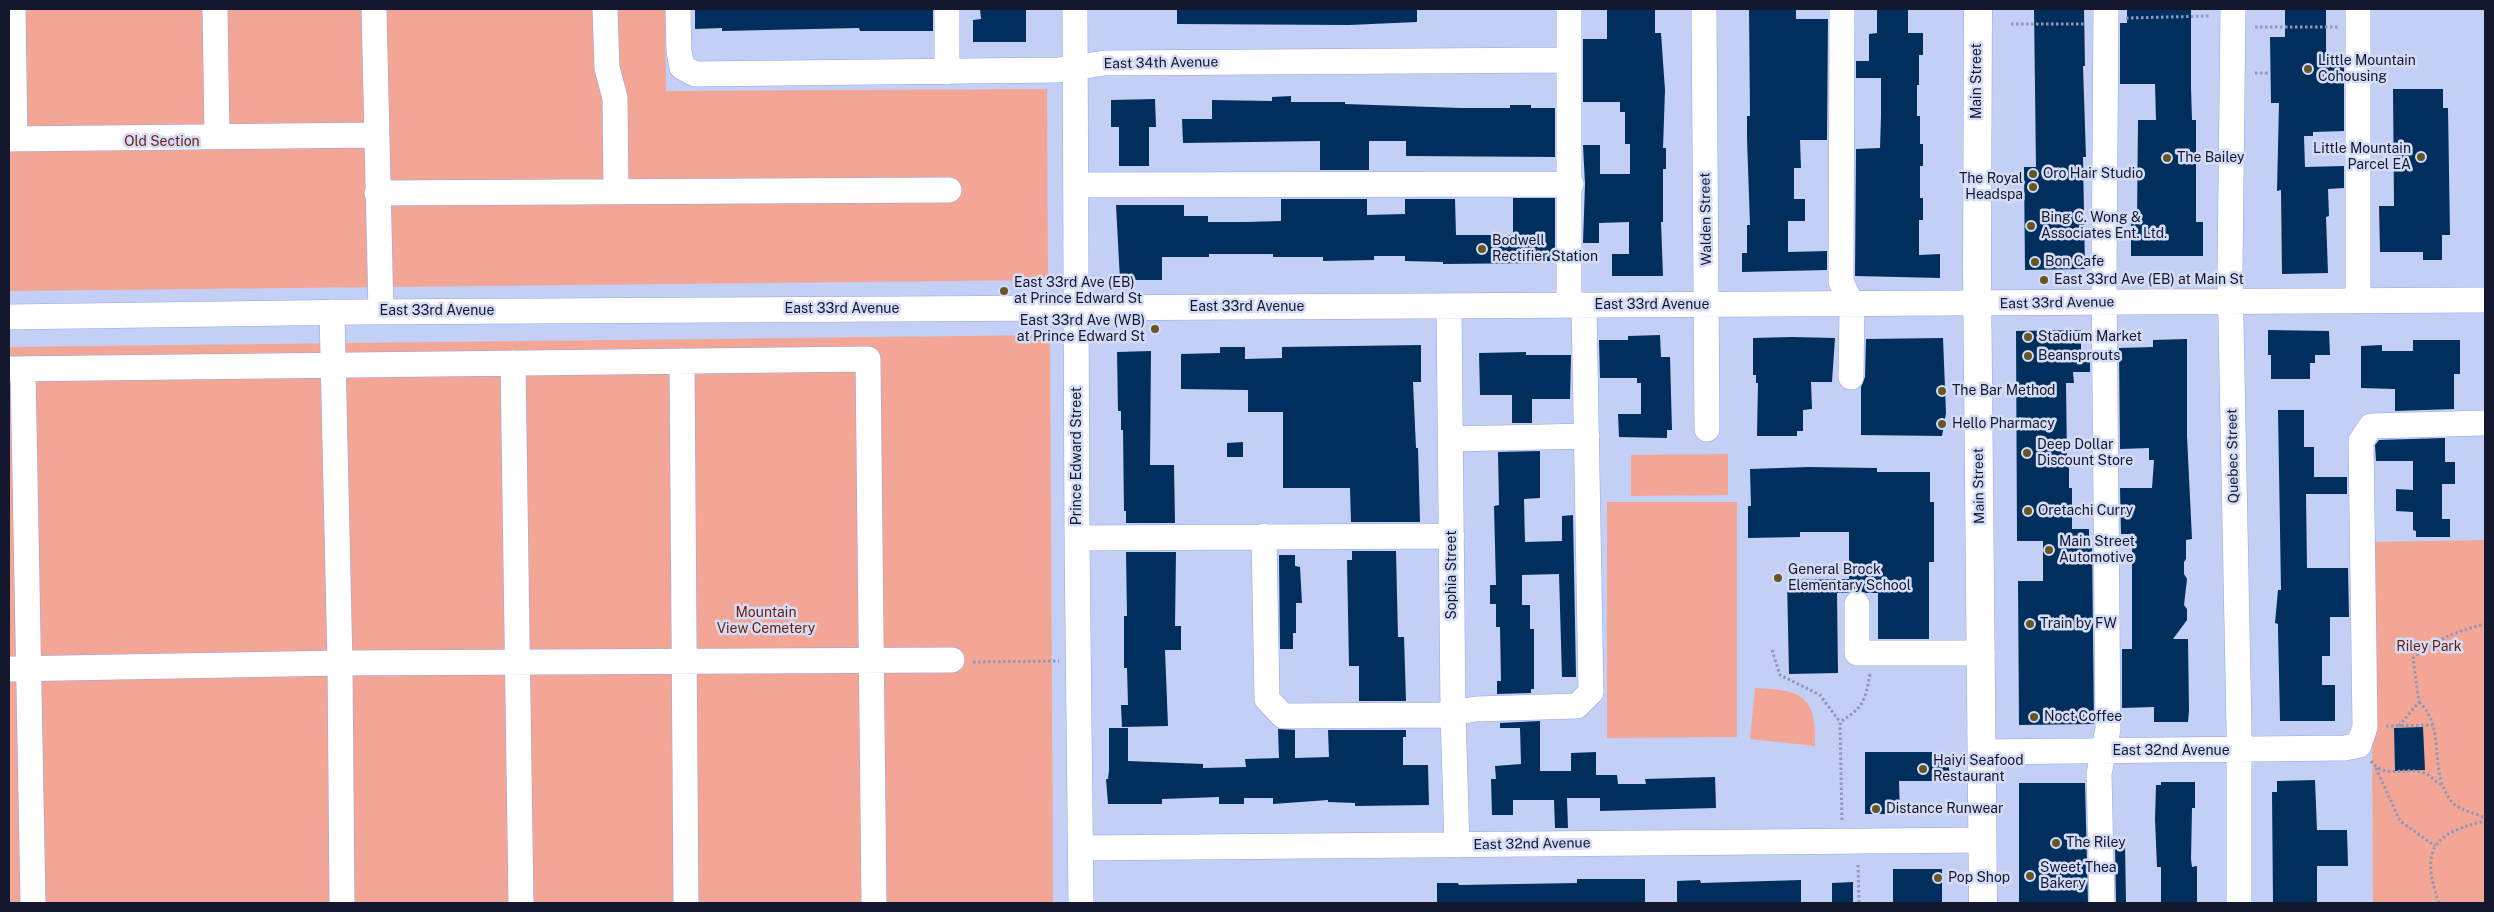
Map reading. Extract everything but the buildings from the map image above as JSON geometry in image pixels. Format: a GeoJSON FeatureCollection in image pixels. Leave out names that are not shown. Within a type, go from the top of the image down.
{"type":"FeatureCollection","features":[{"type":"Feature","properties":{"kind":"main road","name":"Main Street"},"geometry":{"type":"LineString","coordinates":[[1978,9],[1977,304],[1982,653],[1983,903]]}},
{"type":"Feature","properties":{"kind":"street"},"geometry":{"type":"LineString","coordinates":[[13,9],[12,139],[217,135],[376,135]]}},
{"type":"Feature","properties":{"kind":"street"},"geometry":{"type":"LineString","coordinates":[[215,9],[217,135]]}},
{"type":"Feature","properties":{"kind":"street"},"geometry":{"type":"LineString","coordinates":[[374,9],[381,312]]}},
{"type":"Feature","properties":{"kind":"street"},"geometry":{"type":"LineString","coordinates":[[605,9],[607,68],[615,98],[616,191]]}},
{"type":"Feature","properties":{"kind":"street","name":"East 34th Avenue"},"geometry":{"type":"LineString","coordinates":[[678,9],[679,51],[682,67],[695,74],[947,72],[1076,68],[1103,63],[1569,60]]}},
{"type":"Feature","properties":{"kind":"street"},"geometry":{"type":"LineString","coordinates":[[947,9],[947,72]]}},
{"type":"Feature","properties":{"kind":"street","name":"Prince Edward Street"},"geometry":{"type":"LineString","coordinates":[[1075,9],[1077,538],[1082,848],[1081,903]]}},
{"type":"Feature","properties":{"kind":"street"},"geometry":{"type":"LineString","coordinates":[[1264,536],[1267,699],[1283,716],[1441,714],[1577,706],[1591,692],[1587,436],[1576,305],[1570,184],[1569,9]]}},
{"type":"Feature","properties":{"kind":"street","name":"Walden Street"},"geometry":{"type":"LineString","coordinates":[[1704,9],[1707,429]]}},
{"type":"Feature","properties":{"kind":"street"},"geometry":{"type":"LineString","coordinates":[[1842,9],[1841,282],[1852,304],[1851,377]]}},
{"type":"Feature","properties":{"kind":"street","name":"Quebec Street"},"geometry":{"type":"LineString","coordinates":[[2222,12],[2231,301],[2239,750],[2239,903]]}},
{"type":"Feature","properties":{"kind":"street"},"geometry":{"type":"LineString","coordinates":[[2102,903],[2099,774],[2108,729],[2105,302],[2106,17]]}},
{"type":"Feature","properties":{"kind":"street"},"geometry":{"type":"LineString","coordinates":[[2358,18],[2358,300]]}},
{"type":"Feature","properties":{"kind":"street"},"geometry":{"type":"LineString","coordinates":[[1076,186],[1570,184]]}},
{"type":"Feature","properties":{"kind":"street"},"geometry":{"type":"LineString","coordinates":[[377,193],[949,190]]}},
{"type":"Feature","properties":{"kind":"street","name":"East 33rd Avenue"},"geometry":{"type":"LineString","coordinates":[[9,317],[332,312],[2485,300]]}},
{"type":"Feature","properties":{"kind":"street","name":"Sophia Street"},"geometry":{"type":"LineString","coordinates":[[1449,306],[1453,712],[1457,845]]}},
{"type":"Feature","properties":{"kind":"street"},"geometry":{"type":"LineString","coordinates":[[332,312],[340,663],[342,903]]}},
{"type":"Feature","properties":{"kind":"street"},"geometry":{"type":"LineString","coordinates":[[33,903],[19,669],[16,369],[868,359],[874,903]]}},
{"type":"Feature","properties":{"kind":"street"},"geometry":{"type":"LineString","coordinates":[[682,361],[686,903]]}},
{"type":"Feature","properties":{"kind":"street"},"geometry":{"type":"LineString","coordinates":[[513,363],[521,903]]}},
{"type":"Feature","properties":{"kind":"street"},"geometry":{"type":"LineString","coordinates":[[2362,736],[2361,442],[2370,426],[2485,423]]}},
{"type":"Feature","properties":{"kind":"street"},"geometry":{"type":"LineString","coordinates":[[1451,439],[1587,436]]}},
{"type":"Feature","properties":{"kind":"street"},"geometry":{"type":"LineString","coordinates":[[1077,538],[1452,536]]}},
{"type":"Feature","properties":{"kind":"street"},"geometry":{"type":"LineString","coordinates":[[1857,604],[1857,653],[1982,653]]}},
{"type":"Feature","properties":{"kind":"street"},"geometry":{"type":"LineString","coordinates":[[19,669],[340,663],[952,660]]}},
{"type":"Feature","properties":{"kind":"street","name":"East 32nd Avenue"},"geometry":{"type":"LineString","coordinates":[[1982,752],[2345,748],[2362,736]]}},
{"type":"Feature","properties":{"kind":"street","name":"East 32nd Avenue"},"geometry":{"type":"LineString","coordinates":[[1082,848],[1983,840]]}},
{"type":"Feature","properties":{"kind":"path"},"geometry":{"type":"LineString","coordinates":[[2011,24],[2106,17],[2222,12]]}},
{"type":"Feature","properties":{"kind":"path"},"geometry":{"type":"LineString","coordinates":[[2255,27],[2358,18]]}},
{"type":"Feature","properties":{"kind":"path"},"geometry":{"type":"LineString","coordinates":[[2255,73],[2270,73]]}},
{"type":"Feature","properties":{"kind":"path"},"geometry":{"type":"LineString","coordinates":[[2442,786],[2429,711],[2419,702],[2413,658],[2432,643],[2461,630],[2485,624]]}},
{"type":"Feature","properties":{"kind":"path"},"geometry":{"type":"LineString","coordinates":[[1772,650],[1780,675],[1820,695],[1840,722],[1842,820]]}},
{"type":"Feature","properties":{"kind":"path"},"geometry":{"type":"LineString","coordinates":[[1840,722],[1859,710],[1866,698],[1873,653]]}},
{"type":"Feature","properties":{"kind":"path"},"geometry":{"type":"LineString","coordinates":[[952,660],[975,663],[1057,661]]}},
{"type":"Feature","properties":{"kind":"path"},"geometry":{"type":"LineString","coordinates":[[2399,726],[2419,702]]}},
{"type":"Feature","properties":{"kind":"path"},"geometry":{"type":"LineString","coordinates":[[2432,725],[2399,726],[2362,736],[2400,821],[2435,846]]}},
{"type":"Feature","properties":{"kind":"path"},"geometry":{"type":"LineString","coordinates":[[2376,768],[2385,772],[2424,772],[2442,786],[2456,806],[2485,820]]}},
{"type":"Feature","properties":{"kind":"path"},"geometry":{"type":"LineString","coordinates":[[2439,903],[2434,888],[2432,866],[2435,846],[2449,832],[2485,820]]}},
{"type":"Feature","properties":{"kind":"path"},"geometry":{"type":"LineString","coordinates":[[1858,865],[1859,903]]}},
{"type":"Feature","properties":{"kind":"green space","name":"Old Section"},"geometry":{"type":"Polygon","coordinates":[[[9,9],[665,9],[666,91],[1047,89],[1048,280],[9,291],[9,9]]]}},
{"type":"Feature","properties":{"kind":"green space","name":"Mountain View Cemetery"},"geometry":{"type":"Polygon","coordinates":[[[1050,335],[1053,903],[9,903],[9,347],[1050,335]]]}},
{"type":"Feature","properties":{"kind":"green space"},"geometry":{"type":"Polygon","coordinates":[[[1728,454],[1728,495],[1631,496],[1631,455],[1728,454]]]}},
{"type":"Feature","properties":{"kind":"green space"},"geometry":{"type":"Polygon","coordinates":[[[1607,502],[1737,502],[1737,737],[1607,738],[1607,502]]]}},
{"type":"Feature","properties":{"kind":"green space","name":"Riley Park"},"geometry":{"type":"Polygon","coordinates":[[[2485,540],[2485,903],[2373,903],[2371,542],[2485,540]]]}},
{"type":"Feature","properties":{"kind":"green space"},"geometry":{"type":"Polygon","coordinates":[[[1755,688],[1784,691],[1795,694],[1803,699],[1809,706],[1813,716],[1815,746],[1750,739],[1755,688]]]}},
{"type":"Feature","properties":{"kind":"place","name":"Little Mountain Cohousing"},"geometry":{"type":"Point","coordinates":[2308,69]}},
{"type":"Feature","properties":{"kind":"place","name":"Little Mountain Parcel EA"},"geometry":{"type":"Point","coordinates":[2421,157]}},
{"type":"Feature","properties":{"kind":"place","name":"The Bailey"},"geometry":{"type":"Point","coordinates":[2167,158]}},
{"type":"Feature","properties":{"kind":"place","name":"Oro Hair Studio"},"geometry":{"type":"Point","coordinates":[2033,174]}},
{"type":"Feature","properties":{"kind":"place","name":"The Royal Headspa"},"geometry":{"type":"Point","coordinates":[2033,187]}},
{"type":"Feature","properties":{"kind":"place","name":"Bing C. Wong & Associates Ent. Ltd."},"geometry":{"type":"Point","coordinates":[2031,226]}},
{"type":"Feature","properties":{"kind":"place","name":"Bodwell Rectifier Station"},"geometry":{"type":"Point","coordinates":[1482,249]}},
{"type":"Feature","properties":{"kind":"place","name":"Bon Cafe"},"geometry":{"type":"Point","coordinates":[2035,262]}},
{"type":"Feature","properties":{"kind":"place","name":"East 33rd Ave (EB) at Main St"},"geometry":{"type":"Point","coordinates":[2044,280]}},
{"type":"Feature","properties":{"kind":"place","name":"East 33rd Ave (EB) at Prince Edward St"},"geometry":{"type":"Point","coordinates":[1004,291]}},
{"type":"Feature","properties":{"kind":"place","name":"East 33rd Ave (WB) at Prince Edward St"},"geometry":{"type":"Point","coordinates":[1155,329]}},
{"type":"Feature","properties":{"kind":"place","name":"Stadium Market"},"geometry":{"type":"Point","coordinates":[2028,337]}},
{"type":"Feature","properties":{"kind":"place","name":"Beansprouts"},"geometry":{"type":"Point","coordinates":[2028,356]}},
{"type":"Feature","properties":{"kind":"place","name":"The Bar Method"},"geometry":{"type":"Point","coordinates":[1942,391]}},
{"type":"Feature","properties":{"kind":"place","name":"Hello Pharmacy"},"geometry":{"type":"Point","coordinates":[1942,424]}},
{"type":"Feature","properties":{"kind":"place","name":"Deep Dollar Discount Store"},"geometry":{"type":"Point","coordinates":[2027,453]}},
{"type":"Feature","properties":{"kind":"place","name":"Oretachi Curry"},"geometry":{"type":"Point","coordinates":[2028,511]}},
{"type":"Feature","properties":{"kind":"place","name":"Main Street Automotive"},"geometry":{"type":"Point","coordinates":[2049,550]}},
{"type":"Feature","properties":{"kind":"place","name":"General Brock Elementary School"},"geometry":{"type":"Point","coordinates":[1778,578]}},
{"type":"Feature","properties":{"kind":"place","name":"Train by FW"},"geometry":{"type":"Point","coordinates":[2030,624]}},
{"type":"Feature","properties":{"kind":"place","name":"Noct Coffee"},"geometry":{"type":"Point","coordinates":[2034,717]}},
{"type":"Feature","properties":{"kind":"place","name":"Haiyi Seafood Restaurant"},"geometry":{"type":"Point","coordinates":[1923,769]}},
{"type":"Feature","properties":{"kind":"place","name":"Distance Runwear"},"geometry":{"type":"Point","coordinates":[1876,809]}},
{"type":"Feature","properties":{"kind":"place","name":"The Riley"},"geometry":{"type":"Point","coordinates":[2056,843]}},
{"type":"Feature","properties":{"kind":"place","name":"Sweet Thea Bakery"},"geometry":{"type":"Point","coordinates":[2030,876]}},
{"type":"Feature","properties":{"kind":"place","name":"Pop Shop"},"geometry":{"type":"Point","coordinates":[1938,878]}}]}
